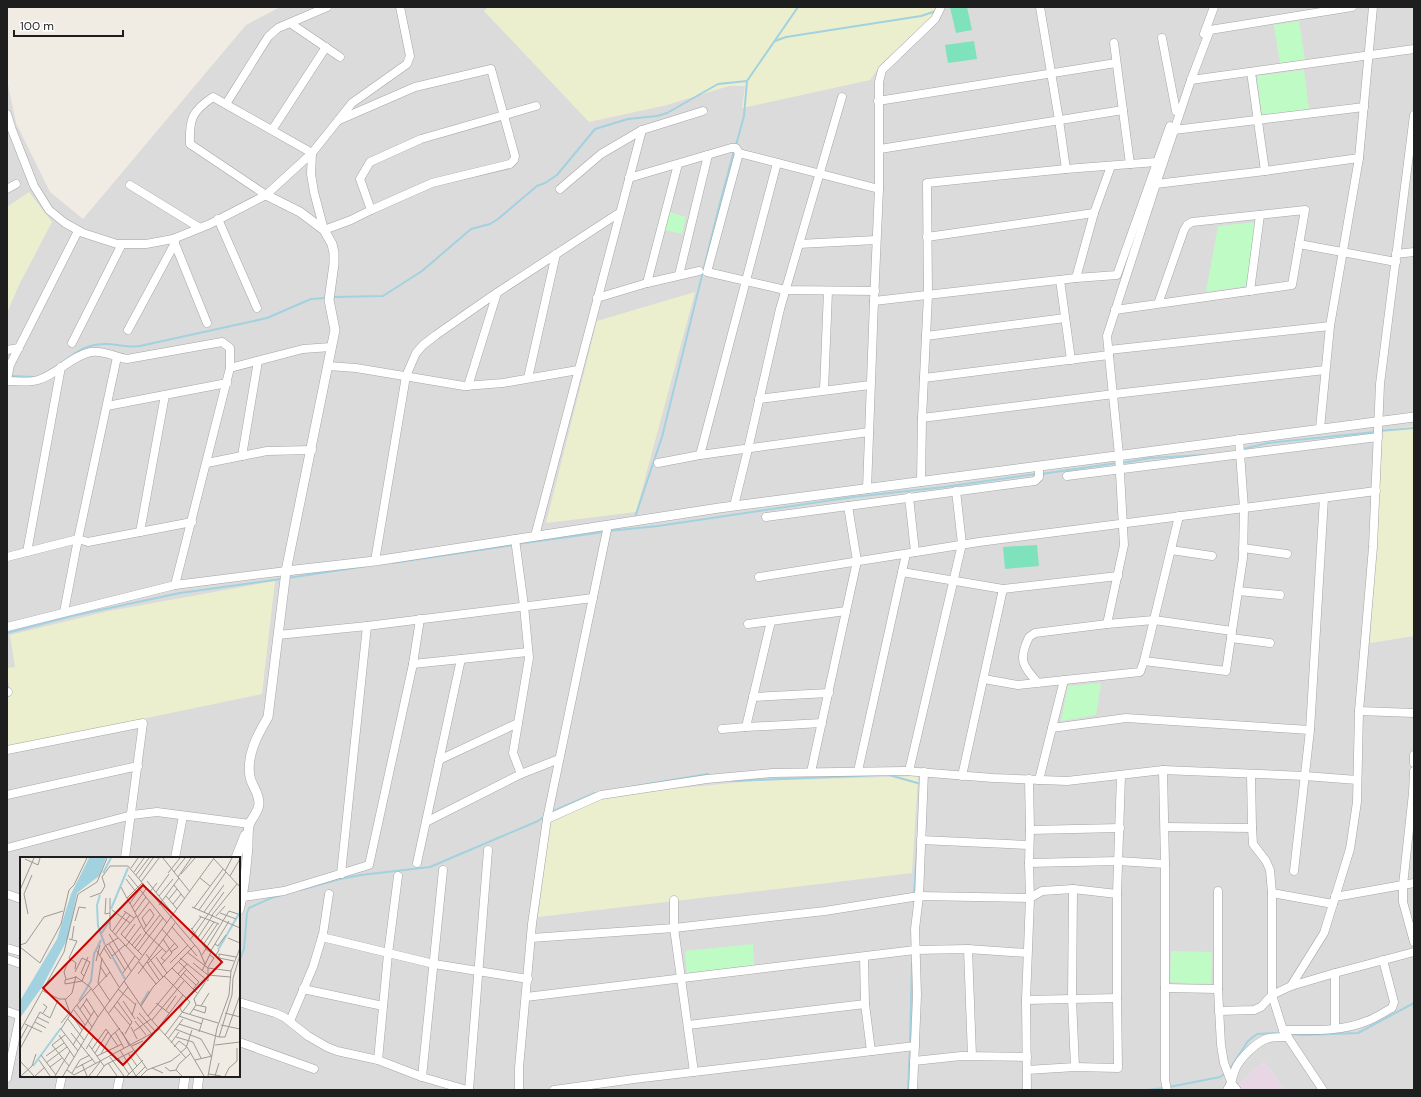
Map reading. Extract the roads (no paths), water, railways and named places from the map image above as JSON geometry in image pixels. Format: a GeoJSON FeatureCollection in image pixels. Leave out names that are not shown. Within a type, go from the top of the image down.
{"type":"FeatureCollection","features":[{"type":"Feature","properties":{"kind":"street"},"geometry":{"type":"LineString","coordinates":[[226,104],[268,37],[278,28],[327,7]]}},
{"type":"Feature","properties":{"kind":"street"},"geometry":{"type":"LineString","coordinates":[[7,114],[34,186],[49,210],[65,223],[90,236],[118,244],[146,244],[174,241],[266,195],[312,153],[352,103],[407,64],[410,56],[400,7]]}},
{"type":"Feature","properties":{"kind":"street"},"geometry":{"type":"LineString","coordinates":[[867,489],[879,189],[879,82],[882,70],[935,19],[941,7]]}},
{"type":"Feature","properties":{"kind":"street"},"geometry":{"type":"LineString","coordinates":[[1040,7],[1066,169]]}},
{"type":"Feature","properties":{"kind":"street"},"geometry":{"type":"LineString","coordinates":[[874,300],[1076,278],[1118,275],[1156,162],[1214,7]]}},
{"type":"Feature","properties":{"kind":"street"},"geometry":{"type":"LineString","coordinates":[[1107,624],[1124,545],[1119,456],[1107,336],[1174,130],[1210,30],[1352,7]]}},
{"type":"Feature","properties":{"kind":"street"},"geometry":{"type":"LineString","coordinates":[[1320,428],[1330,326],[1358,158],[1373,7]]}},
{"type":"Feature","properties":{"kind":"street"},"geometry":{"type":"LineString","coordinates":[[290,23],[340,57]]}},
{"type":"Feature","properties":{"kind":"street"},"geometry":{"type":"LineString","coordinates":[[1162,38],[1176,111]]}},
{"type":"Feature","properties":{"kind":"street"},"geometry":{"type":"LineString","coordinates":[[1114,43],[1130,164]]}},
{"type":"Feature","properties":{"kind":"street"},"geometry":{"type":"LineString","coordinates":[[272,130],[326,47]]}},
{"type":"Feature","properties":{"kind":"street"},"geometry":{"type":"LineString","coordinates":[[1192,80],[1414,49]]}},
{"type":"Feature","properties":{"kind":"street"},"geometry":{"type":"LineString","coordinates":[[878,101],[1116,63]]}},
{"type":"Feature","properties":{"kind":"street"},"geometry":{"type":"LineString","coordinates":[[324,230],[352,220],[371,210],[432,184],[510,164],[514,160],[514,151],[491,69],[415,87],[339,120]]}},
{"type":"Feature","properties":{"kind":"street"},"geometry":{"type":"LineString","coordinates":[[1251,72],[1265,171]]}},
{"type":"Feature","properties":{"kind":"street"},"geometry":{"type":"LineString","coordinates":[[312,153],[214,97],[202,104],[194,114],[189,126],[190,144],[266,195],[300,212],[324,230]]}},
{"type":"Feature","properties":{"kind":"street"},"geometry":{"type":"LineString","coordinates":[[734,506],[785,290],[842,97]]}},
{"type":"Feature","properties":{"kind":"street"},"geometry":{"type":"LineString","coordinates":[[371,210],[360,179],[370,162],[421,139],[536,106]]}},
{"type":"Feature","properties":{"kind":"street"},"geometry":{"type":"LineString","coordinates":[[1174,130],[1364,108]]}},
{"type":"Feature","properties":{"kind":"street"},"geometry":{"type":"LineString","coordinates":[[880,149],[1124,110]]}},
{"type":"Feature","properties":{"kind":"street"},"geometry":{"type":"LineString","coordinates":[[560,189],[601,154],[642,130],[703,111]]}},
{"type":"Feature","properties":{"kind":"street"},"geometry":{"type":"LineString","coordinates":[[1291,986],[1324,933],[1350,849],[1357,802],[1359,711],[1373,547],[1380,384],[1396,258],[1411,167],[1414,115]]}},
{"type":"Feature","properties":{"kind":"street"},"geometry":{"type":"LineString","coordinates":[[534,536],[642,130]]}},
{"type":"Feature","properties":{"kind":"street"},"geometry":{"type":"LineString","coordinates":[[629,178],[731,148],[736,148],[739,153],[879,189]]}},
{"type":"Feature","properties":{"kind":"street"},"geometry":{"type":"LineString","coordinates":[[236,857],[250,824],[257,813],[259,804],[258,795],[250,778],[253,748],[256,738],[268,717],[286,571],[312,450],[335,330],[329,297],[334,264],[334,253],[332,244],[324,230],[314,192],[311,174],[312,153]]}},
{"type":"Feature","properties":{"kind":"street"},"geometry":{"type":"LineString","coordinates":[[739,153],[707,272],[785,290],[875,291]]}},
{"type":"Feature","properties":{"kind":"street"},"geometry":{"type":"LineString","coordinates":[[679,275],[708,155]]}},
{"type":"Feature","properties":{"kind":"street"},"geometry":{"type":"LineString","coordinates":[[1156,184],[1358,158]]}},
{"type":"Feature","properties":{"kind":"street"},"geometry":{"type":"LineString","coordinates":[[918,496],[928,295],[927,183],[1066,169],[1156,162]]}},
{"type":"Feature","properties":{"kind":"street"},"geometry":{"type":"LineString","coordinates":[[700,455],[776,163]]}},
{"type":"Feature","properties":{"kind":"street"},"geometry":{"type":"LineString","coordinates":[[647,283],[678,164]]}},
{"type":"Feature","properties":{"kind":"street"},"geometry":{"type":"LineString","coordinates":[[1076,278],[1094,214],[1111,166]]}},
{"type":"Feature","properties":{"kind":"street"},"geometry":{"type":"LineString","coordinates":[[7,189],[16,184]]}},
{"type":"Feature","properties":{"kind":"street"},"geometry":{"type":"LineString","coordinates":[[130,185],[200,228]]}},
{"type":"Feature","properties":{"kind":"street"},"geometry":{"type":"LineString","coordinates":[[1115,310],[1158,304],[1292,285],[1305,210],[1192,222],[1187,225],[1158,304]]}},
{"type":"Feature","properties":{"kind":"street"},"geometry":{"type":"LineString","coordinates":[[375,560],[406,376],[416,353],[423,345],[436,335],[619,213]]}},
{"type":"Feature","properties":{"kind":"street"},"geometry":{"type":"LineString","coordinates":[[927,237],[1094,214]]}},
{"type":"Feature","properties":{"kind":"street"},"geometry":{"type":"LineString","coordinates":[[1250,291],[1260,215]]}},
{"type":"Feature","properties":{"kind":"street"},"geometry":{"type":"LineString","coordinates":[[218,220],[257,308]]}},
{"type":"Feature","properties":{"kind":"street"},"geometry":{"type":"LineString","coordinates":[[78,231],[10,365],[7,380],[38,380],[90,352],[104,352],[127,359],[222,342],[230,348],[230,368],[227,383],[175,585]]}},
{"type":"Feature","properties":{"kind":"street"},"geometry":{"type":"LineString","coordinates":[[799,244],[876,240]]}},
{"type":"Feature","properties":{"kind":"street"},"geometry":{"type":"LineString","coordinates":[[174,241],[207,323]]}},
{"type":"Feature","properties":{"kind":"street"},"geometry":{"type":"LineString","coordinates":[[128,330],[174,241]]}},
{"type":"Feature","properties":{"kind":"street"},"geometry":{"type":"LineString","coordinates":[[72,343],[122,244]]}},
{"type":"Feature","properties":{"kind":"street"},"geometry":{"type":"LineString","coordinates":[[1299,244],[1343,253],[1396,258],[1414,252]]}},
{"type":"Feature","properties":{"kind":"street"},"geometry":{"type":"LineString","coordinates":[[528,378],[556,254]]}},
{"type":"Feature","properties":{"kind":"street"},"geometry":{"type":"LineString","coordinates":[[597,298],[647,283],[699,271]]}},
{"type":"Feature","properties":{"kind":"street"},"geometry":{"type":"LineString","coordinates":[[1060,280],[1071,360]]}},
{"type":"Feature","properties":{"kind":"street"},"geometry":{"type":"LineString","coordinates":[[824,390],[828,291]]}},
{"type":"Feature","properties":{"kind":"street"},"geometry":{"type":"LineString","coordinates":[[468,386],[497,293]]}},
{"type":"Feature","properties":{"kind":"street"},"geometry":{"type":"LineString","coordinates":[[926,336],[1065,318]]}},
{"type":"Feature","properties":{"kind":"street"},"geometry":{"type":"LineString","coordinates":[[924,378],[1071,360],[1109,353],[1330,326]]}},
{"type":"Feature","properties":{"kind":"street"},"geometry":{"type":"LineString","coordinates":[[230,368],[303,348],[332,347]]}},
{"type":"Feature","properties":{"kind":"street"},"geometry":{"type":"LineString","coordinates":[[7,350],[19,348]]}},
{"type":"Feature","properties":{"kind":"street"},"geometry":{"type":"LineString","coordinates":[[64,612],[117,357]]}},
{"type":"Feature","properties":{"kind":"street"},"geometry":{"type":"LineString","coordinates":[[242,456],[258,361]]}},
{"type":"Feature","properties":{"kind":"street"},"geometry":{"type":"LineString","coordinates":[[328,366],[356,368],[464,386],[502,383],[578,370]]}},
{"type":"Feature","properties":{"kind":"street"},"geometry":{"type":"LineString","coordinates":[[27,552],[61,368]]}},
{"type":"Feature","properties":{"kind":"street"},"geometry":{"type":"LineString","coordinates":[[922,418],[1113,394],[1325,370]]}},
{"type":"Feature","properties":{"kind":"street"},"geometry":{"type":"LineString","coordinates":[[107,406],[227,383]]}},
{"type":"Feature","properties":{"kind":"street"},"geometry":{"type":"LineString","coordinates":[[759,399],[870,385]]}},
{"type":"Feature","properties":{"kind":"street"},"geometry":{"type":"LineString","coordinates":[[140,532],[165,394]]}},
{"type":"Feature","properties":{"kind":"street"},"geometry":{"type":"LineString","coordinates":[[7,627],[175,585],[375,560],[734,506],[1119,456],[1320,428],[1414,417]]}},
{"type":"Feature","properties":{"kind":"street"},"geometry":{"type":"LineString","coordinates":[[658,463],[700,455],[869,432]]}},
{"type":"Feature","properties":{"kind":"street"},"geometry":{"type":"LineString","coordinates":[[1067,476],[1378,437]]}},
{"type":"Feature","properties":{"kind":"street"},"geometry":{"type":"LineString","coordinates":[[1144,660],[1226,671],[1243,548],[1244,508],[1239,439]]}},
{"type":"Feature","properties":{"kind":"street"},"geometry":{"type":"LineString","coordinates":[[206,463],[267,451],[312,450]]}},
{"type":"Feature","properties":{"kind":"street"},"geometry":{"type":"LineString","coordinates":[[766,517],[1035,481],[1039,477],[1039,466]]}},
{"type":"Feature","properties":{"kind":"street"},"geometry":{"type":"LineString","coordinates":[[910,771],[955,581],[962,544],[956,491]]}},
{"type":"Feature","properties":{"kind":"street"},"geometry":{"type":"LineString","coordinates":[[759,578],[962,544],[1376,491]]}},
{"type":"Feature","properties":{"kind":"street"},"geometry":{"type":"LineString","coordinates":[[909,497],[915,552]]}},
{"type":"Feature","properties":{"kind":"street"},"geometry":{"type":"LineString","coordinates":[[1294,871],[1310,730],[1324,498]]}},
{"type":"Feature","properties":{"kind":"street"},"geometry":{"type":"LineString","coordinates":[[811,772],[857,562],[848,506]]}},
{"type":"Feature","properties":{"kind":"street"},"geometry":{"type":"LineString","coordinates":[[984,679],[1018,685],[1140,672],[1179,516]]}},
{"type":"Feature","properties":{"kind":"street"},"geometry":{"type":"LineString","coordinates":[[7,557],[78,539],[88,542],[192,522]]}},
{"type":"Feature","properties":{"kind":"street"},"geometry":{"type":"LineString","coordinates":[[519,1090],[519,1068],[532,924],[547,820],[608,525]]}},
{"type":"Feature","properties":{"kind":"street"},"geometry":{"type":"LineString","coordinates":[[516,540],[529,658],[513,753],[521,774]]}},
{"type":"Feature","properties":{"kind":"street"},"geometry":{"type":"LineString","coordinates":[[1243,548],[1287,554]]}},
{"type":"Feature","properties":{"kind":"street"},"geometry":{"type":"LineString","coordinates":[[1171,550],[1212,556]]}},
{"type":"Feature","properties":{"kind":"street"},"geometry":{"type":"LineString","coordinates":[[858,771],[906,554]]}},
{"type":"Feature","properties":{"kind":"street"},"geometry":{"type":"LineString","coordinates":[[902,572],[1003,589],[1118,576]]}},
{"type":"Feature","properties":{"kind":"street"},"geometry":{"type":"LineString","coordinates":[[962,776],[1003,589]]}},
{"type":"Feature","properties":{"kind":"street"},"geometry":{"type":"LineString","coordinates":[[1238,590],[1280,595]]}},
{"type":"Feature","properties":{"kind":"street"},"geometry":{"type":"LineString","coordinates":[[278,635],[367,626],[593,598]]}},
{"type":"Feature","properties":{"kind":"street"},"geometry":{"type":"LineString","coordinates":[[748,624],[846,611]]}},
{"type":"Feature","properties":{"kind":"street"},"geometry":{"type":"LineString","coordinates":[[243,897],[284,891],[369,865],[413,664],[420,619]]}},
{"type":"Feature","properties":{"kind":"street"},"geometry":{"type":"LineString","coordinates":[[1038,683],[1022,661],[1029,637],[1035,633],[1154,620],[1232,634],[1270,643]]}},
{"type":"Feature","properties":{"kind":"street"},"geometry":{"type":"LineString","coordinates":[[746,727],[771,621]]}},
{"type":"Feature","properties":{"kind":"street"},"geometry":{"type":"LineString","coordinates":[[341,874],[367,626]]}},
{"type":"Feature","properties":{"kind":"street"},"geometry":{"type":"LineString","coordinates":[[413,664],[528,652]]}},
{"type":"Feature","properties":{"kind":"street"},"geometry":{"type":"LineString","coordinates":[[417,863],[461,659]]}},
{"type":"Feature","properties":{"kind":"street"},"geometry":{"type":"LineString","coordinates":[[1039,780],[1064,680]]}},
{"type":"Feature","properties":{"kind":"street"},"geometry":{"type":"LineString","coordinates":[[753,697],[828,693]]}},
{"type":"Feature","properties":{"kind":"street"},"geometry":{"type":"LineString","coordinates":[[1359,711],[1414,713]]}},
{"type":"Feature","properties":{"kind":"street"},"geometry":{"type":"LineString","coordinates":[[1052,728],[1126,718],[1310,730]]}},
{"type":"Feature","properties":{"kind":"street"},"geometry":{"type":"LineString","coordinates":[[7,750],[143,723],[132,815],[125,857]]}},
{"type":"Feature","properties":{"kind":"street"},"geometry":{"type":"LineString","coordinates":[[439,760],[518,723]]}},
{"type":"Feature","properties":{"kind":"street"},"geometry":{"type":"LineString","coordinates":[[722,730],[746,727],[822,723]]}},
{"type":"Feature","properties":{"kind":"street"},"geometry":{"type":"LineString","coordinates":[[426,822],[521,774],[559,759]]}},
{"type":"Feature","properties":{"kind":"street"},"geometry":{"type":"LineString","coordinates":[[7,795],[138,766]]}},
{"type":"Feature","properties":{"kind":"street"},"geometry":{"type":"LineString","coordinates":[[547,820],[601,795],[706,779],[772,773],[910,771],[962,776],[1067,781],[1163,770],[1305,776],[1357,780]]}},
{"type":"Feature","properties":{"kind":"street"},"geometry":{"type":"LineString","coordinates":[[1163,770],[1165,828],[1165,1080],[1167,1090]]}},
{"type":"Feature","properties":{"kind":"street"},"geometry":{"type":"LineString","coordinates":[[1414,771],[1411,839],[1403,885],[1403,902],[1414,940]]}},
{"type":"Feature","properties":{"kind":"street"},"geometry":{"type":"LineString","coordinates":[[913,1090],[917,995],[915,929],[920,896],[924,772]]}},
{"type":"Feature","properties":{"kind":"street"},"geometry":{"type":"LineString","coordinates":[[1027,1070],[1075,1067],[1118,1068],[1117,894],[1121,774]]}},
{"type":"Feature","properties":{"kind":"street"},"geometry":{"type":"LineString","coordinates":[[1251,774],[1252,828],[1254,844],[1266,861],[1270,870],[1272,893],[1272,995],[1285,1033],[1323,1090]]}},
{"type":"Feature","properties":{"kind":"street"},"geometry":{"type":"LineString","coordinates":[[1027,1090],[1026,1000],[1030,898],[1029,779]]}},
{"type":"Feature","properties":{"kind":"street"},"geometry":{"type":"LineString","coordinates":[[7,848],[132,815],[157,812],[250,824]]}},
{"type":"Feature","properties":{"kind":"street"},"geometry":{"type":"LineString","coordinates":[[175,857],[183,816]]}},
{"type":"Feature","properties":{"kind":"street"},"geometry":{"type":"LineString","coordinates":[[240,907],[243,897],[250,824]]}},
{"type":"Feature","properties":{"kind":"street"},"geometry":{"type":"LineString","coordinates":[[1030,830],[1120,828]]}},
{"type":"Feature","properties":{"kind":"street"},"geometry":{"type":"LineString","coordinates":[[1165,828],[1252,828]]}},
{"type":"Feature","properties":{"kind":"street"},"geometry":{"type":"LineString","coordinates":[[921,840],[1029,844]]}},
{"type":"Feature","properties":{"kind":"street"},"geometry":{"type":"LineString","coordinates":[[240,1002],[275,1013],[290,1021],[308,1036],[337,1051],[378,1060],[422,1077],[468,1090],[488,850]]}},
{"type":"Feature","properties":{"kind":"street"},"geometry":{"type":"LineString","coordinates":[[1029,862],[1118,861],[1165,864]]}},
{"type":"Feature","properties":{"kind":"street"},"geometry":{"type":"LineString","coordinates":[[422,1077],[443,870]]}},
{"type":"Feature","properties":{"kind":"street"},"geometry":{"type":"LineString","coordinates":[[378,1060],[388,954],[398,876]]}},
{"type":"Feature","properties":{"kind":"street"},"geometry":{"type":"LineString","coordinates":[[1272,893],[1334,900],[1414,884]]}},
{"type":"Feature","properties":{"kind":"street"},"geometry":{"type":"LineString","coordinates":[[531,938],[674,928],[825,911],[920,896],[1030,898],[1042,891],[1073,889],[1117,894]]}},
{"type":"Feature","properties":{"kind":"street"},"geometry":{"type":"LineString","coordinates":[[1073,889],[1072,999],[1075,1067]]}},
{"type":"Feature","properties":{"kind":"street"},"geometry":{"type":"LineString","coordinates":[[1218,890],[1218,989],[1221,1045],[1224,1063],[1232,1088]]}},
{"type":"Feature","properties":{"kind":"street"},"geometry":{"type":"LineString","coordinates":[[7,894],[20,899]]}},
{"type":"Feature","properties":{"kind":"street"},"geometry":{"type":"LineString","coordinates":[[290,1021],[302,989],[313,967],[322,937],[329,894]]}},
{"type":"Feature","properties":{"kind":"street"},"geometry":{"type":"LineString","coordinates":[[674,900],[674,928],[694,1072]]}},
{"type":"Feature","properties":{"kind":"street"},"geometry":{"type":"LineString","coordinates":[[322,937],[434,964],[528,979]]}},
{"type":"Feature","properties":{"kind":"street"},"geometry":{"type":"LineString","coordinates":[[7,948],[20,952]]}},
{"type":"Feature","properties":{"kind":"street"},"geometry":{"type":"LineString","coordinates":[[526,997],[916,950],[968,949],[1027,953]]}},
{"type":"Feature","properties":{"kind":"street"},"geometry":{"type":"LineString","coordinates":[[968,949],[972,1056]]}},
{"type":"Feature","properties":{"kind":"street"},"geometry":{"type":"LineString","coordinates":[[1219,1010],[1254,1010],[1261,1007],[1272,995],[1291,986],[1414,952]]}},
{"type":"Feature","properties":{"kind":"street"},"geometry":{"type":"LineString","coordinates":[[864,957],[865,1004],[871,1051]]}},
{"type":"Feature","properties":{"kind":"street"},"geometry":{"type":"LineString","coordinates":[[7,959],[20,964]]}},
{"type":"Feature","properties":{"kind":"street"},"geometry":{"type":"LineString","coordinates":[[1232,1088],[1235,1069],[1242,1058],[1261,1041],[1285,1033],[1351,1026],[1367,1021],[1393,1007],[1394,1002],[1384,960]]}},
{"type":"Feature","properties":{"kind":"street"},"geometry":{"type":"LineString","coordinates":[[1335,973],[1335,1028]]}},
{"type":"Feature","properties":{"kind":"street"},"geometry":{"type":"LineString","coordinates":[[1165,988],[1218,989]]}},
{"type":"Feature","properties":{"kind":"street"},"geometry":{"type":"LineString","coordinates":[[302,989],[383,1006]]}},
{"type":"Feature","properties":{"kind":"street"},"geometry":{"type":"LineString","coordinates":[[1026,1000],[1117,998]]}},
{"type":"Feature","properties":{"kind":"street"},"geometry":{"type":"LineString","coordinates":[[688,1025],[865,1004]]}},
{"type":"Feature","properties":{"kind":"street"},"geometry":{"type":"LineString","coordinates":[[7,1011],[20,1016],[7,1078]]}},
{"type":"Feature","properties":{"kind":"street"},"geometry":{"type":"LineString","coordinates":[[240,1042],[314,1069]]}},
{"type":"Feature","properties":{"kind":"street"},"geometry":{"type":"LineString","coordinates":[[554,1090],[915,1046]]}},
{"type":"Feature","properties":{"kind":"street"},"geometry":{"type":"LineString","coordinates":[[914,1061],[972,1056],[1027,1057]]}},
{"type":"Feature","properties":{"kind":"street"},"geometry":{"type":"LineString","coordinates":[[59,1090],[62,1077]]}},
{"type":"Feature","properties":{"kind":"street"},"geometry":{"type":"LineString","coordinates":[[117,1090],[120,1077]]}},
{"type":"Feature","properties":{"kind":"street"},"geometry":{"type":"LineString","coordinates":[[183,1090],[185,1077]]}},
{"type":"Feature","properties":{"kind":"street"},"geometry":{"type":"LineString","coordinates":[[197,1090],[199,1077]]}},
{"type":"Feature","properties":{"kind":"waterway"},"geometry":{"type":"LineString","coordinates":[[736,145],[744,116],[747,81],[798,7]]}},
{"type":"Feature","properties":{"kind":"waterway"},"geometry":{"type":"LineString","coordinates":[[775,41],[786,37],[921,16],[936,11]]}},
{"type":"Feature","properties":{"kind":"waterway"},"geometry":{"type":"LineString","coordinates":[[333,297],[383,296],[422,271],[471,229],[490,224],[498,219],[537,186],[545,183],[557,175],[595,129],[628,119],[657,116],[667,113],[718,84],[747,81]]}},
{"type":"Feature","properties":{"kind":"waterway"},"geometry":{"type":"LineString","coordinates":[[635,517],[662,437],[734,151]]}},
{"type":"Feature","properties":{"kind":"waterway"},"geometry":{"type":"LineString","coordinates":[[63,362],[78,351],[93,345],[106,344],[131,347],[140,346],[267,318],[311,299],[326,298]]}},
{"type":"Feature","properties":{"kind":"waterway"},"geometry":{"type":"LineString","coordinates":[[9,376],[35,377]]}},
{"type":"Feature","properties":{"kind":"waterway"},"geometry":{"type":"LineString","coordinates":[[1379,431],[1414,428]]}},
{"type":"Feature","properties":{"kind":"waterway"},"geometry":{"type":"LineString","coordinates":[[1243,449],[1268,443],[1375,432]]}},
{"type":"Feature","properties":{"kind":"waterway"},"geometry":{"type":"LineString","coordinates":[[1122,463],[1150,458],[1203,455]]}},
{"type":"Feature","properties":{"kind":"waterway"},"geometry":{"type":"LineString","coordinates":[[1041,474],[1117,463]]}},
{"type":"Feature","properties":{"kind":"waterway"},"geometry":{"type":"LineString","coordinates":[[608,531],[658,526],[853,497],[944,487],[1036,474]]}},
{"type":"Feature","properties":{"kind":"waterway"},"geometry":{"type":"LineString","coordinates":[[517,544],[604,532]]}},
{"type":"Feature","properties":{"kind":"waterway"},"geometry":{"type":"LineString","coordinates":[[393,563],[513,545]]}},
{"type":"Feature","properties":{"kind":"waterway"},"geometry":{"type":"LineString","coordinates":[[288,578],[367,566]]}},
{"type":"Feature","properties":{"kind":"waterway"},"geometry":{"type":"LineString","coordinates":[[7,633],[72,616],[180,593],[281,579]]}},
{"type":"Feature","properties":{"kind":"waterway"},"geometry":{"type":"LineString","coordinates":[[630,787],[708,774],[709,777]]}},
{"type":"Feature","properties":{"kind":"waterway"},"geometry":{"type":"LineString","coordinates":[[732,781],[881,775]]}},
{"type":"Feature","properties":{"kind":"waterway"},"geometry":{"type":"LineString","coordinates":[[889,775],[921,785]]}},
{"type":"Feature","properties":{"kind":"waterway"},"geometry":{"type":"LineString","coordinates":[[551,812],[595,793]]}},
{"type":"Feature","properties":{"kind":"waterway"},"geometry":{"type":"LineString","coordinates":[[300,890],[361,875],[430,867],[538,821],[546,815]]}},
{"type":"Feature","properties":{"kind":"waterway"},"geometry":{"type":"LineString","coordinates":[[914,895],[917,849]]}},
{"type":"Feature","properties":{"kind":"waterway"},"geometry":{"type":"LineString","coordinates":[[240,959],[244,949],[247,913],[249,908],[271,898],[282,895]]}},
{"type":"Feature","properties":{"kind":"waterway"},"geometry":{"type":"LineString","coordinates":[[910,1045],[912,963]]}},
{"type":"Feature","properties":{"kind":"waterway"},"geometry":{"type":"LineString","coordinates":[[1291,1034],[1358,1033],[1414,1003]]}},
{"type":"Feature","properties":{"kind":"waterway"},"geometry":{"type":"LineString","coordinates":[[1229,1070],[1248,1041],[1257,1034],[1276,1033]]}},
{"type":"Feature","properties":{"kind":"waterway"},"geometry":{"type":"LineString","coordinates":[[908,1090],[910,1049]]}},
{"type":"Feature","properties":{"kind":"waterway"},"geometry":{"type":"LineString","coordinates":[[1169,1087],[1220,1077],[1226,1073]]}},
{"type":"Feature","properties":{"kind":"waterway"},"geometry":{"type":"LineString","coordinates":[[1147,1090],[1164,1088]]}}]}
